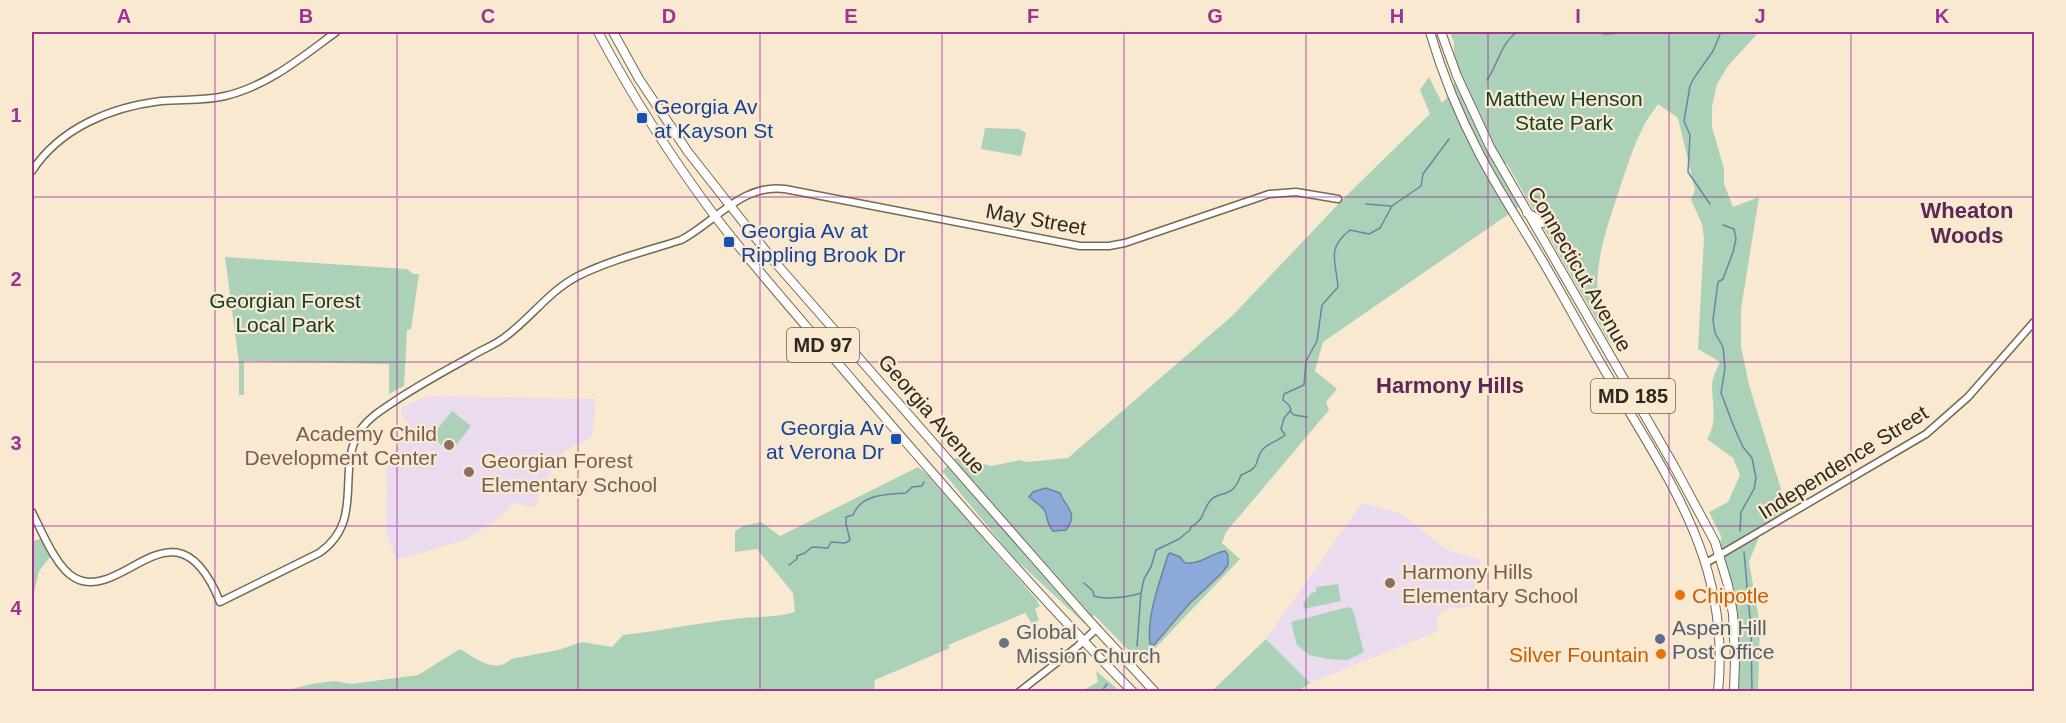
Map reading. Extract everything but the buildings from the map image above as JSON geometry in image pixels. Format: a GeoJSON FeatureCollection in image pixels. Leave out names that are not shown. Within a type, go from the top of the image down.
{"type":"FeatureCollection","features":[{"type":"Feature","properties":{"kind":"main road","name":"Georgia Avenue"},"geometry":{"type":"LineString","coordinates":[[598,32],[654,129],[716,217],[761,273],[933,474],[1083,641],[1133,692]]}},
{"type":"Feature","properties":{"kind":"main road","name":"Georgia Avenue"},"geometry":{"type":"LineString","coordinates":[[613,32],[658,108],[729,207],[898,405],[1155,692]]}},
{"type":"Feature","properties":{"kind":"main road","name":"Connecticut Avenue"},"geometry":{"type":"LineString","coordinates":[[1430,32],[1442,70],[1480,155],[1676,492],[1697,536],[1707,563],[1720,631],[1718,692]]}},
{"type":"Feature","properties":{"kind":"main road","name":"Connecticut Avenue"},"geometry":{"type":"LineString","coordinates":[[1441,32],[1457,76],[1490,147],[1691,496],[1720,556],[1734,620],[1734,692]]}},
{"type":"Feature","properties":{"kind":"main road"},"geometry":{"type":"LineString","coordinates":[[1525,210],[1542,223]]}},
{"type":"Feature","properties":{"kind":"main road"},"geometry":{"type":"LineString","coordinates":[[1541,258],[1550,253]]}},
{"type":"Feature","properties":{"kind":"street"},"geometry":{"type":"LineString","coordinates":[[32,171],[48,150],[91,121],[133,106],[162,101],[210,99],[253,87],[268,80],[336,32]]}},
{"type":"Feature","properties":{"kind":"street","name":"May Street"},"geometry":{"type":"LineString","coordinates":[[32,512],[62,565],[75,578],[92,582],[105,579],[158,554],[175,553],[189,558],[200,566],[212,583],[220,602],[319,553],[332,542],[341,527],[348,507],[349,464],[352,447],[360,431],[374,415],[413,388],[505,337],[543,301],[576,277],[681,240],[760,189],[776,188],[1080,246],[1109,246],[1141,238],[1269,194],[1296,192],[1338,199]]}},
{"type":"Feature","properties":{"kind":"street","name":"Independence Street"},"geometry":{"type":"LineString","coordinates":[[1707,563],[1926,434],[1968,397],[2034,322]]}},
{"type":"Feature","properties":{"kind":"street"},"geometry":{"type":"LineString","coordinates":[[1019,692],[1097,628]]}},
{"type":"Feature","properties":{"kind":"shaded area","name":"Georgian Forest Elementary School"},"geometry":{"type":"Polygon","coordinates":[[[427,396],[596,399],[592,437],[565,451],[544,483],[535,507],[514,502],[498,519],[467,539],[397,560],[386,533],[387,461],[408,431],[408,423],[401,414],[403,406],[427,396]]]}},
{"type":"Feature","properties":{"kind":"shaded area","name":"Harmony Hills Elementary School"},"geometry":{"type":"Polygon","coordinates":[[[1362,503],[1400,513],[1447,550],[1481,560],[1470,607],[1445,609],[1438,615],[1436,632],[1310,683],[1266,639],[1362,503]]]}},
{"type":"Feature","properties":{"kind":"green space","name":"Matthew Henson State Park"},"geometry":{"type":"Polygon","coordinates":[[[1450,32],[1759,32],[1728,66],[1717,84],[1712,107],[1712,127],[1724,169],[1724,184],[1733,207],[1759,197],[1741,309],[1741,346],[1749,385],[1789,515],[1761,532],[1749,562],[1760,626],[1758,691],[1734,691],[1735,637],[1720,556],[1721,536],[1709,512],[1728,502],[1740,475],[1733,458],[1707,439],[1713,420],[1712,382],[1720,362],[1698,349],[1704,238],[1702,224],[1691,200],[1695,190],[1678,118],[1658,104],[1637,140],[1608,226],[1599,261],[1600,313],[1614,350],[1507,164],[1498,169],[1519,207],[1323,342],[1315,371],[1337,389],[1326,402],[1329,410],[1226,532],[1222,543],[1240,559],[1141,663],[1094,615],[1085,624],[1013,557],[942,471],[956,458],[992,466],[1020,460],[1027,462],[1068,458],[1232,316],[1347,195],[1430,114],[1420,90],[1429,77],[1442,103],[1454,91],[1454,42],[1450,32]],[[1225,551],[1197,562],[1185,563],[1180,557],[1168,555],[1155,598],[1149,636],[1154,645],[1189,604],[1222,573],[1229,559],[1225,551]]]}},
{"type":"Feature","properties":{"kind":"green space"},"geometry":{"type":"Polygon","coordinates":[[[985,128],[1019,129],[1026,133],[1021,156],[981,149],[985,128]]]}},
{"type":"Feature","properties":{"kind":"green space","name":"Georgian Forest Local Park"},"geometry":{"type":"Polygon","coordinates":[[[225,257],[407,269],[413,274],[419,274],[411,329],[407,330],[404,386],[389,394],[389,364],[244,361],[244,395],[239,395],[239,363],[225,257]]]}},
{"type":"Feature","properties":{"kind":"green space"},"geometry":{"type":"Polygon","coordinates":[[[452,411],[471,426],[453,449],[447,449],[431,437],[452,411]]]}},
{"type":"Feature","properties":{"kind":"green space"},"geometry":{"type":"Polygon","coordinates":[[[918,467],[928,475],[1036,599],[1040,606],[1035,609],[1039,620],[1033,625],[1025,613],[948,645],[950,648],[875,680],[874,691],[285,691],[334,681],[351,684],[418,675],[460,649],[485,663],[498,665],[511,659],[558,650],[582,642],[612,647],[623,635],[795,612],[793,593],[757,549],[735,552],[735,531],[743,526],[761,522],[780,536],[918,467]]]}},
{"type":"Feature","properties":{"kind":"green space"},"geometry":{"type":"Polygon","coordinates":[[[45,538],[54,552],[39,571],[34,593],[32,592],[32,541],[45,538]]]}},
{"type":"Feature","properties":{"kind":"green space"},"geometry":{"type":"Polygon","coordinates":[[[1338,584],[1341,601],[1304,609],[1303,604],[1311,593],[1316,592],[1316,587],[1338,584]]]}},
{"type":"Feature","properties":{"kind":"green space"},"geometry":{"type":"Polygon","coordinates":[[[1348,607],[1354,614],[1364,652],[1348,660],[1327,659],[1309,655],[1297,645],[1291,622],[1348,607]]]}},
{"type":"Feature","properties":{"kind":"green space"},"geometry":{"type":"Polygon","coordinates":[[[1266,639],[1310,683],[1298,691],[1212,691],[1266,639]]]}},
{"type":"Feature","properties":{"kind":"green space"},"geometry":{"type":"Polygon","coordinates":[[[1096,671],[1120,691],[1082,691],[1098,682],[1096,671]]]}},
{"type":"Feature","properties":{"kind":"water"},"geometry":{"type":"Polygon","coordinates":[[[1046,488],[1060,493],[1070,511],[1070,524],[1066,530],[1053,531],[1045,511],[1029,497],[1033,492],[1046,488]]]}},
{"type":"Feature","properties":{"kind":"water"},"geometry":{"type":"Polygon","coordinates":[[[1225,551],[1228,555],[1228,565],[1222,573],[1189,604],[1154,645],[1150,644],[1152,611],[1168,555],[1170,553],[1180,557],[1185,563],[1191,563],[1225,551]]]}},
{"type":"Feature","properties":{"kind":"waterway"},"geometry":{"type":"LineString","coordinates":[[1487,80],[1503,48],[1517,32]]}},
{"type":"Feature","properties":{"kind":"waterway"},"geometry":{"type":"LineString","coordinates":[[1595,32],[1605,34],[1637,32]]}},
{"type":"Feature","properties":{"kind":"waterway"},"geometry":{"type":"LineString","coordinates":[[1710,204],[1688,172],[1690,135],[1684,121],[1690,86],[1713,51],[1721,32]]}},
{"type":"Feature","properties":{"kind":"waterway"},"geometry":{"type":"LineString","coordinates":[[1137,646],[1141,593],[1156,550],[1179,539],[1190,530],[1201,518],[1210,501],[1234,488],[1241,475],[1253,469],[1263,449],[1285,435],[1281,429],[1284,418],[1291,410],[1283,400],[1284,394],[1304,385],[1306,361],[1317,341],[1322,305],[1338,287],[1334,256],[1338,243],[1350,230],[1369,234],[1380,228],[1392,206],[1421,186],[1423,174],[1449,139]]}},
{"type":"Feature","properties":{"kind":"waterway"},"geometry":{"type":"LineString","coordinates":[[1366,204],[1391,206]]}},
{"type":"Feature","properties":{"kind":"waterway"},"geometry":{"type":"LineString","coordinates":[[1723,225],[1734,229],[1736,239],[1723,279],[1718,282],[1713,320],[1715,333],[1723,347],[1725,368],[1721,393],[1743,447],[1752,458],[1756,478],[1754,489],[1741,512],[1740,531]]}},
{"type":"Feature","properties":{"kind":"waterway"},"geometry":{"type":"LineString","coordinates":[[1290,411],[1294,415],[1307,417]]}},
{"type":"Feature","properties":{"kind":"waterway"},"geometry":{"type":"LineString","coordinates":[[789,565],[797,559],[797,556],[812,547],[828,548],[831,542],[845,543],[850,540],[846,517],[853,515],[857,508],[868,499],[875,496],[906,493],[912,487],[922,486],[924,482]]}},
{"type":"Feature","properties":{"kind":"waterway"},"geometry":{"type":"LineString","coordinates":[[1744,552],[1751,630],[1752,692]]}},
{"type":"Feature","properties":{"kind":"waterway"},"geometry":{"type":"LineString","coordinates":[[1084,583],[1093,591],[1094,596],[1104,598],[1118,598],[1141,593]]}},
{"type":"Feature","properties":{"kind":"waterway"},"geometry":{"type":"LineString","coordinates":[[1101,692],[1107,684]]}},
{"type":"Feature","properties":{"kind":"place","name":"Georgia Av at Kayson St"},"geometry":{"type":"Point","coordinates":[642,118]}},
{"type":"Feature","properties":{"kind":"place","name":"Georgia Av at Rippling Brook Dr"},"geometry":{"type":"Point","coordinates":[729,242]}},
{"type":"Feature","properties":{"kind":"place","name":"Georgia Av at Verona Dr"},"geometry":{"type":"Point","coordinates":[896,439]}},
{"type":"Feature","properties":{"kind":"place","name":"Academy Child Development Center"},"geometry":{"type":"Point","coordinates":[449,445]}},
{"type":"Feature","properties":{"kind":"place","name":"Georgian Forest Elementary School"},"geometry":{"type":"Point","coordinates":[469,472]}},
{"type":"Feature","properties":{"kind":"place","name":"Harmony Hills Elementary School"},"geometry":{"type":"Point","coordinates":[1390,583]}},
{"type":"Feature","properties":{"kind":"place","name":"Chipotle"},"geometry":{"type":"Point","coordinates":[1680,595]}},
{"type":"Feature","properties":{"kind":"place","name":"Aspen Hill Post Office"},"geometry":{"type":"Point","coordinates":[1660,639]}},
{"type":"Feature","properties":{"kind":"place","name":"Global Mission Church"},"geometry":{"type":"Point","coordinates":[1004,643]}},
{"type":"Feature","properties":{"kind":"place","name":"Silver Fountain"},"geometry":{"type":"Point","coordinates":[1661,654]}},
{"type":"Feature","properties":{"kind":"district","name":"Wheaton Woods"},"geometry":{"type":"Point","coordinates":[1967,222]}},
{"type":"Feature","properties":{"kind":"district","name":"Harmony Hills"},"geometry":{"type":"Point","coordinates":[1450,385]}}]}
